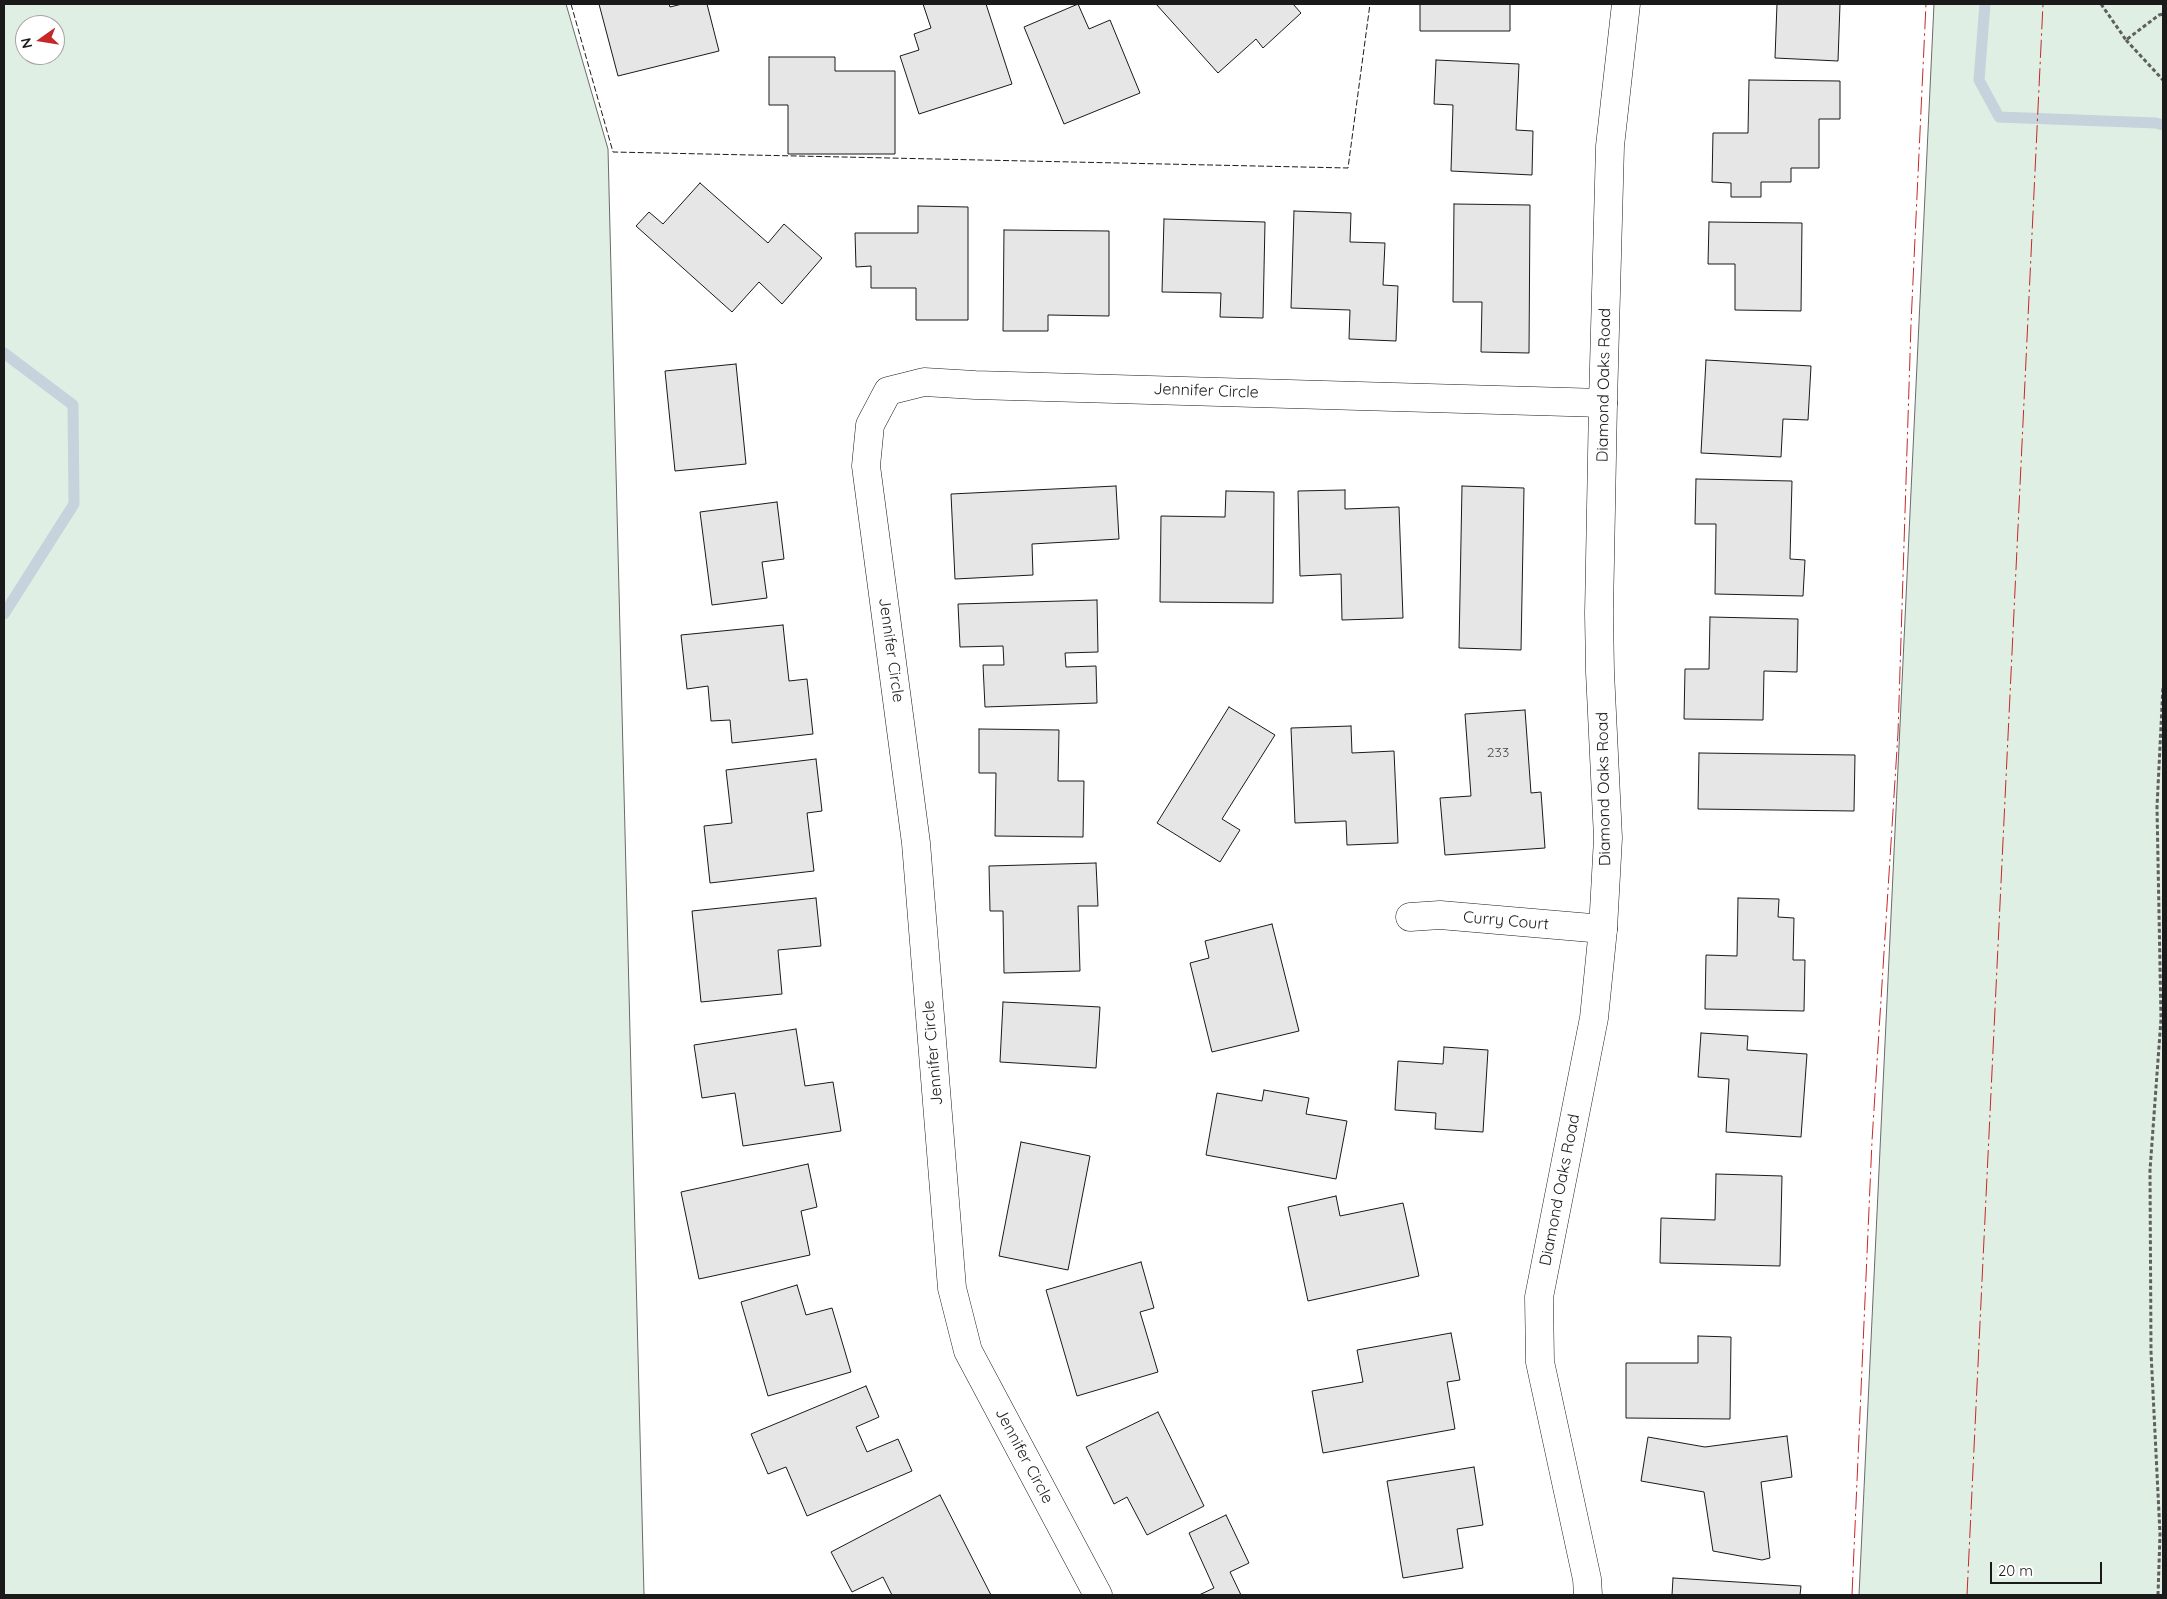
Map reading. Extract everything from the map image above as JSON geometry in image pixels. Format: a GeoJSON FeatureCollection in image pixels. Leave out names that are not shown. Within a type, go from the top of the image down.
{"type":"FeatureCollection","features":[{"type":"Feature","properties":{"kind":"street","name":"Diamond Oaks Road"},"geometry":{"type":"LineString","coordinates":[[1588,1595],[1587,1579],[1540,1362],[1539,1297],[1594,1018],[1602,930],[1608,838],[1599,612],[1603,403],[1610,146],[1626,4]]}},
{"type":"Feature","properties":{"kind":"street","name":"Jennifer Circle"},"geometry":{"type":"LineString","coordinates":[[1098,1595],[968,1351],[952,1288],[916,843],[866,466],[870,425],[888,391],[924,382],[1603,403]]}},
{"type":"Feature","properties":{"kind":"street","name":"Curry Court"},"geometry":{"type":"LineString","coordinates":[[1410,917],[1440,915],[1602,930]]}},
{"type":"Feature","properties":{"kind":"path"},"geometry":{"type":"LineString","coordinates":[[2101,4],[2126,40],[2163,80]]}},
{"type":"Feature","properties":{"kind":"path"},"geometry":{"type":"LineString","coordinates":[[2126,40],[2163,14]]}},
{"type":"Feature","properties":{"kind":"path"},"geometry":{"type":"LineString","coordinates":[[2158,1595],[2160,1534],[2152,1352],[2150,1170],[2161,1018],[2157,807],[2163,686]]}},
{"type":"Feature","properties":{"kind":"green space"},"geometry":{"type":"Polygon","coordinates":[[[4,4],[566,4],[608,149],[644,1595],[4,1595],[4,4]]]}},
{"type":"Feature","properties":{"kind":"green space"},"geometry":{"type":"Polygon","coordinates":[[[1934,4],[2163,4],[2163,1595],[1859,1595],[1934,4]]]}},
{"type":"Feature","properties":{"kind":"building"},"geometry":{"type":"Polygon","coordinates":[[[599,4],[669,4],[670,7],[682,4],[707,4],[719,51],[618,76],[599,4]]]}},
{"type":"Feature","properties":{"kind":"building"},"geometry":{"type":"Polygon","coordinates":[[[923,4],[986,4],[1012,84],[919,114],[900,56],[919,50],[914,34],[931,28],[923,4]]]}},
{"type":"Feature","properties":{"kind":"building"},"geometry":{"type":"Polygon","coordinates":[[[1078,4],[1089,29],[1110,20],[1140,93],[1064,124],[1024,27],[1078,4]]]}},
{"type":"Feature","properties":{"kind":"building"},"geometry":{"type":"Polygon","coordinates":[[[1156,4],[1293,4],[1301,13],[1263,48],[1256,39],[1218,73],[1156,4]]]}},
{"type":"Feature","properties":{"kind":"building"},"geometry":{"type":"Polygon","coordinates":[[[1420,4],[1510,4],[1510,31],[1420,31],[1420,4]]]}},
{"type":"Feature","properties":{"kind":"building"},"geometry":{"type":"Polygon","coordinates":[[[1777,4],[1840,4],[1838,61],[1775,58],[1777,4]]]}},
{"type":"Feature","properties":{"kind":"building"},"geometry":{"type":"Polygon","coordinates":[[[769,57],[835,57],[835,71],[895,71],[895,154],[788,154],[788,105],[769,105],[769,57]]]}},
{"type":"Feature","properties":{"kind":"building"},"geometry":{"type":"Polygon","coordinates":[[[1436,60],[1519,64],[1516,130],[1533,131],[1532,175],[1451,171],[1453,105],[1434,104],[1436,60]]]}},
{"type":"Feature","properties":{"kind":"building"},"geometry":{"type":"Polygon","coordinates":[[[1749,80],[1840,81],[1840,119],[1819,119],[1819,168],[1791,168],[1791,182],[1761,182],[1761,197],[1731,197],[1731,183],[1712,182],[1713,133],[1748,133],[1749,80]]]}},
{"type":"Feature","properties":{"kind":"building"},"geometry":{"type":"Polygon","coordinates":[[[700,183],[768,243],[784,224],[822,258],[782,304],[759,282],[732,312],[636,226],[649,212],[663,224],[700,183]]]}},
{"type":"Feature","properties":{"kind":"building"},"geometry":{"type":"Polygon","coordinates":[[[1454,204],[1530,205],[1529,353],[1481,352],[1482,302],[1453,302],[1454,204]]]}},
{"type":"Feature","properties":{"kind":"building"},"geometry":{"type":"Polygon","coordinates":[[[918,206],[968,207],[968,320],[916,320],[916,288],[871,288],[871,266],[856,267],[855,233],[918,233],[918,206]]]}},
{"type":"Feature","properties":{"kind":"building"},"geometry":{"type":"Polygon","coordinates":[[[1294,211],[1351,213],[1350,242],[1385,243],[1383,285],[1398,286],[1396,341],[1349,339],[1350,310],[1291,308],[1294,211]]]}},
{"type":"Feature","properties":{"kind":"building"},"geometry":{"type":"Polygon","coordinates":[[[1164,219],[1265,222],[1263,318],[1220,317],[1221,293],[1162,292],[1164,219]]]}},
{"type":"Feature","properties":{"kind":"building"},"geometry":{"type":"Polygon","coordinates":[[[1709,222],[1802,223],[1801,311],[1735,310],[1735,264],[1708,264],[1709,222]]]}},
{"type":"Feature","properties":{"kind":"building"},"geometry":{"type":"Polygon","coordinates":[[[1004,230],[1109,231],[1109,316],[1048,315],[1048,331],[1003,331],[1004,230]]]}},
{"type":"Feature","properties":{"kind":"building"},"geometry":{"type":"Polygon","coordinates":[[[1706,360],[1811,366],[1808,420],[1783,419],[1781,457],[1701,453],[1706,360]]]}},
{"type":"Feature","properties":{"kind":"building"},"geometry":{"type":"Polygon","coordinates":[[[736,364],[746,464],[675,471],[665,371],[736,364]]]}},
{"type":"Feature","properties":{"kind":"building"},"geometry":{"type":"Polygon","coordinates":[[[1696,479],[1792,481],[1790,559],[1805,560],[1803,596],[1715,594],[1716,524],[1695,524],[1696,479]]]}},
{"type":"Feature","properties":{"kind":"building"},"geometry":{"type":"Polygon","coordinates":[[[1116,486],[1119,539],[1032,544],[1033,575],[955,579],[951,494],[1116,486]]]}},
{"type":"Feature","properties":{"kind":"building"},"geometry":{"type":"Polygon","coordinates":[[[1462,486],[1524,488],[1521,650],[1459,648],[1462,486]]]}},
{"type":"Feature","properties":{"kind":"building"},"geometry":{"type":"Polygon","coordinates":[[[1345,490],[1345,509],[1399,507],[1403,618],[1342,620],[1341,574],[1300,576],[1298,491],[1345,490]]]}},
{"type":"Feature","properties":{"kind":"building"},"geometry":{"type":"Polygon","coordinates":[[[1226,491],[1274,492],[1273,603],[1160,602],[1161,516],[1225,517],[1226,491]]]}},
{"type":"Feature","properties":{"kind":"building"},"geometry":{"type":"Polygon","coordinates":[[[777,502],[784,559],[762,562],[767,598],[712,605],[700,512],[777,502]]]}},
{"type":"Feature","properties":{"kind":"building"},"geometry":{"type":"Polygon","coordinates":[[[1097,600],[1098,652],[1065,653],[1066,667],[1096,666],[1097,703],[985,707],[983,665],[1004,665],[1003,646],[960,647],[958,604],[1097,600]]]}},
{"type":"Feature","properties":{"kind":"building"},"geometry":{"type":"Polygon","coordinates":[[[1710,617],[1798,619],[1797,672],[1764,671],[1763,720],[1684,719],[1685,669],[1709,669],[1710,617]]]}},
{"type":"Feature","properties":{"kind":"building"},"geometry":{"type":"Polygon","coordinates":[[[783,625],[789,681],[807,679],[813,734],[732,743],[730,720],[711,721],[708,686],[687,689],[681,635],[783,625]]]}},
{"type":"Feature","properties":{"kind":"building"},"geometry":{"type":"Polygon","coordinates":[[[1229,707],[1275,735],[1222,819],[1240,830],[1220,862],[1157,823],[1229,707]]]}},
{"type":"Feature","properties":{"kind":"building"},"geometry":{"type":"Polygon","coordinates":[[[1525,710],[1531,793],[1541,792],[1545,848],[1445,855],[1440,798],[1471,796],[1465,714],[1525,710]]]}},
{"type":"Feature","properties":{"kind":"building"},"geometry":{"type":"Polygon","coordinates":[[[1351,726],[1352,753],[1394,751],[1398,843],[1347,845],[1346,821],[1295,823],[1291,728],[1351,726]]]}},
{"type":"Feature","properties":{"kind":"building"},"geometry":{"type":"Polygon","coordinates":[[[979,729],[1059,730],[1058,781],[1084,781],[1083,837],[995,836],[996,773],[979,773],[979,729]]]}},
{"type":"Feature","properties":{"kind":"building"},"geometry":{"type":"Polygon","coordinates":[[[1699,753],[1855,755],[1854,811],[1698,809],[1699,753]]]}},
{"type":"Feature","properties":{"kind":"building"},"geometry":{"type":"Polygon","coordinates":[[[816,759],[822,811],[807,813],[814,871],[710,883],[704,826],[732,823],[726,770],[816,759]]]}},
{"type":"Feature","properties":{"kind":"building"},"geometry":{"type":"Polygon","coordinates":[[[1096,863],[1098,906],[1078,906],[1080,971],[1004,973],[1003,911],[990,911],[989,866],[1096,863]]]}},
{"type":"Feature","properties":{"kind":"building"},"geometry":{"type":"Polygon","coordinates":[[[816,898],[821,946],[778,950],[782,994],[701,1002],[692,911],[816,898]]]}},
{"type":"Feature","properties":{"kind":"building"},"geometry":{"type":"Polygon","coordinates":[[[1738,898],[1779,899],[1778,917],[1794,918],[1793,960],[1805,960],[1804,1011],[1705,1009],[1706,955],[1737,956],[1738,898]]]}},
{"type":"Feature","properties":{"kind":"building"},"geometry":{"type":"Polygon","coordinates":[[[1272,924],[1299,1031],[1212,1052],[1190,963],[1209,958],[1205,941],[1272,924]]]}},
{"type":"Feature","properties":{"kind":"building"},"geometry":{"type":"Polygon","coordinates":[[[1003,1002],[1100,1007],[1096,1068],[1000,1062],[1003,1002]]]}},
{"type":"Feature","properties":{"kind":"building"},"geometry":{"type":"Polygon","coordinates":[[[796,1029],[805,1086],[833,1082],[841,1131],[743,1146],[735,1093],[702,1098],[694,1045],[796,1029]]]}},
{"type":"Feature","properties":{"kind":"building"},"geometry":{"type":"Polygon","coordinates":[[[1701,1033],[1748,1036],[1747,1050],[1807,1054],[1801,1137],[1726,1132],[1729,1079],[1698,1077],[1701,1033]]]}},
{"type":"Feature","properties":{"kind":"building"},"geometry":{"type":"Polygon","coordinates":[[[1444,1047],[1488,1050],[1483,1132],[1435,1129],[1436,1113],[1395,1110],[1398,1061],[1443,1064],[1444,1047]]]}},
{"type":"Feature","properties":{"kind":"building"},"geometry":{"type":"Polygon","coordinates":[[[1264,1090],[1309,1098],[1306,1114],[1347,1121],[1336,1179],[1206,1155],[1217,1093],[1262,1101],[1264,1090]]]}},
{"type":"Feature","properties":{"kind":"building"},"geometry":{"type":"Polygon","coordinates":[[[1021,1142],[1090,1156],[1068,1270],[999,1256],[1021,1142]]]}},
{"type":"Feature","properties":{"kind":"building"},"geometry":{"type":"Polygon","coordinates":[[[808,1164],[817,1207],[801,1211],[810,1255],[699,1279],[681,1192],[808,1164]]]}},
{"type":"Feature","properties":{"kind":"building"},"geometry":{"type":"Polygon","coordinates":[[[1716,1174],[1782,1176],[1780,1266],[1660,1263],[1661,1218],[1715,1220],[1716,1174]]]}},
{"type":"Feature","properties":{"kind":"building"},"geometry":{"type":"Polygon","coordinates":[[[1336,1196],[1340,1216],[1403,1203],[1419,1276],[1308,1301],[1288,1207],[1336,1196]]]}},
{"type":"Feature","properties":{"kind":"building"},"geometry":{"type":"Polygon","coordinates":[[[1141,1262],[1154,1308],[1140,1312],[1158,1372],[1077,1396],[1046,1290],[1141,1262]]]}},
{"type":"Feature","properties":{"kind":"building"},"geometry":{"type":"Polygon","coordinates":[[[797,1285],[806,1315],[832,1308],[851,1372],[768,1396],[741,1302],[797,1285]]]}},
{"type":"Feature","properties":{"kind":"building"},"geometry":{"type":"Polygon","coordinates":[[[1451,1333],[1460,1380],[1447,1382],[1455,1429],[1323,1453],[1312,1391],[1363,1382],[1357,1350],[1451,1333]]]}},
{"type":"Feature","properties":{"kind":"building"},"geometry":{"type":"Polygon","coordinates":[[[1698,1336],[1731,1337],[1730,1419],[1626,1418],[1626,1363],[1698,1363],[1698,1336]]]}},
{"type":"Feature","properties":{"kind":"building"},"geometry":{"type":"Polygon","coordinates":[[[866,1386],[879,1417],[856,1427],[867,1452],[898,1439],[912,1471],[807,1516],[786,1467],[768,1474],[751,1434],[866,1386]]]}},
{"type":"Feature","properties":{"kind":"building"},"geometry":{"type":"Polygon","coordinates":[[[1158,1412],[1204,1506],[1147,1535],[1127,1497],[1114,1504],[1086,1447],[1158,1412]]]}},
{"type":"Feature","properties":{"kind":"building"},"geometry":{"type":"Polygon","coordinates":[[[1787,1436],[1792,1477],[1761,1482],[1770,1558],[1762,1560],[1713,1551],[1704,1492],[1641,1481],[1648,1437],[1705,1447],[1787,1436]]]}},
{"type":"Feature","properties":{"kind":"building"},"geometry":{"type":"Polygon","coordinates":[[[1474,1467],[1483,1525],[1457,1529],[1463,1568],[1403,1578],[1387,1481],[1474,1467]]]}},
{"type":"Feature","properties":{"kind":"building"},"geometry":{"type":"Polygon","coordinates":[[[940,1495],[991,1595],[892,1595],[883,1577],[852,1592],[831,1552],[940,1495]]]}},
{"type":"Feature","properties":{"kind":"building"},"geometry":{"type":"Polygon","coordinates":[[[1226,1515],[1249,1563],[1230,1572],[1241,1595],[1199,1595],[1214,1588],[1189,1533],[1226,1515]]]}},
{"type":"Feature","properties":{"kind":"building"},"geometry":{"type":"Polygon","coordinates":[[[1673,1578],[1801,1586],[1800,1595],[1672,1595],[1673,1578]]]}},
{"type":"Feature","properties":{"kind":"waterway"},"geometry":{"type":"LineString","coordinates":[[1985,4],[1979,80],[1999,117],[2156,123],[2163,125]]}},
{"type":"Feature","properties":{"kind":"waterway"},"geometry":{"type":"LineString","coordinates":[[4,353],[73,405],[74,504],[4,614]]}},
{"type":"Feature","properties":{"kind":"fence"},"geometry":{"type":"LineString","coordinates":[[571,4],[613,152],[1348,168],[1370,4]]}},
{"type":"Feature","properties":{"kind":"power"},"geometry":{"type":"LineString","coordinates":[[1852,1595],[1872,1141],[1898,733],[1911,324],[1926,4]]}},
{"type":"Feature","properties":{"kind":"power"},"geometry":{"type":"LineString","coordinates":[[1967,1595],[2043,4]]}}]}
